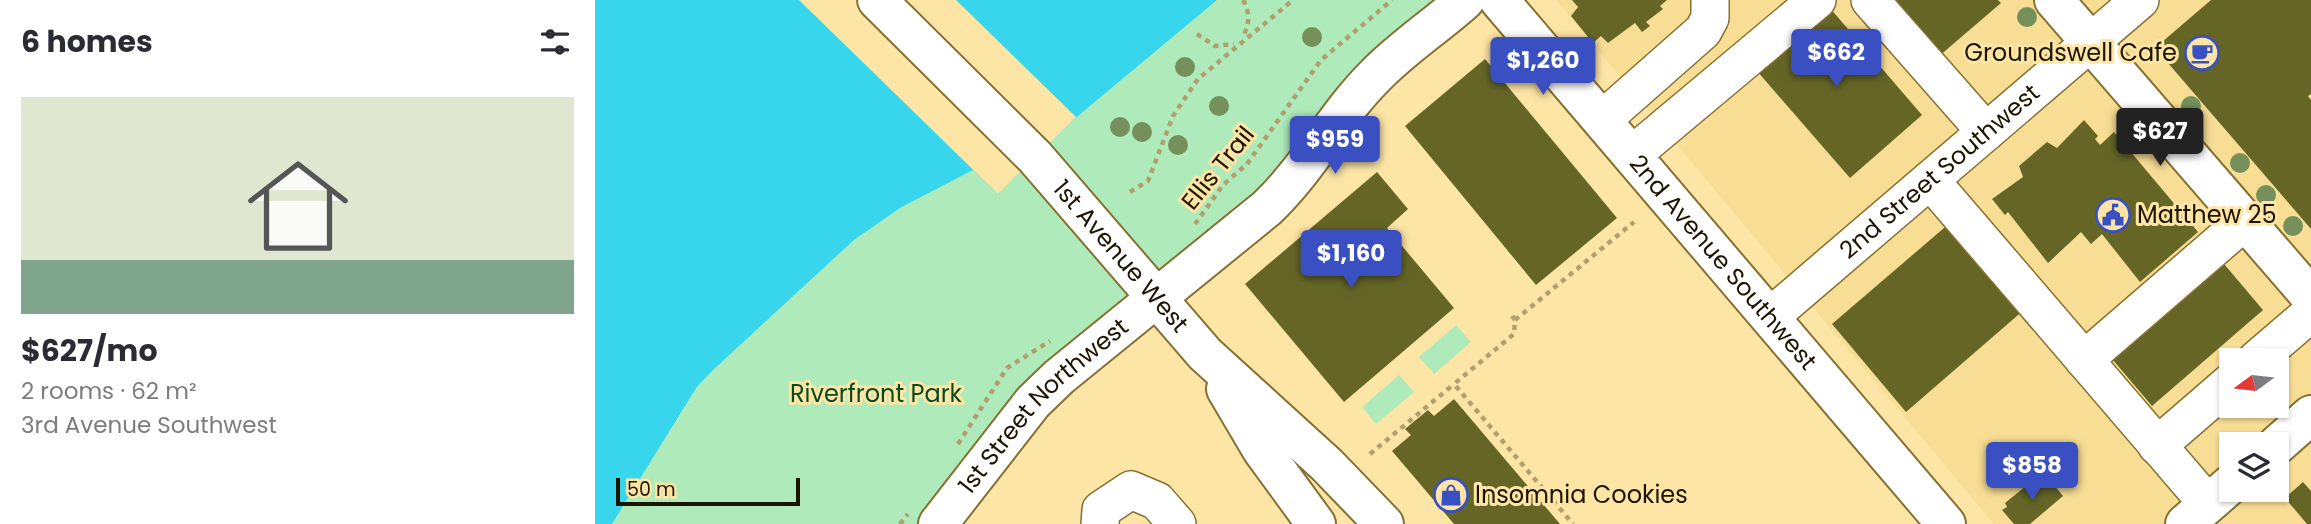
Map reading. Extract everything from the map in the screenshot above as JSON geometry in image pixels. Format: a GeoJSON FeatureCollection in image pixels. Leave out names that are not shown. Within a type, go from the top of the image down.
{"type":"FeatureCollection","features":[{"type":"Feature","properties":{"kind":"main road","name":"1st Avenue West"},"geometry":{"type":"LineString","coordinates":[[877,0],[1035,157],[1205,354],[1327,465],[1384,524]]}},
{"type":"Feature","properties":{"kind":"main road","name":"1st Street Northwest"},"geometry":{"type":"LineString","coordinates":[[938,524],[1033,402],[1059,377],[1158,299],[1296,181],[1345,109],[1375,75],[1465,0]]}},
{"type":"Feature","properties":{"kind":"main road","name":"2nd Avenue Southwest"},"geometry":{"type":"LineString","coordinates":[[1499,0],[1946,524]]}},
{"type":"Feature","properties":{"kind":"main road"},"geometry":{"type":"LineString","coordinates":[[2054,0],[2311,298]]}},
{"type":"Feature","properties":{"kind":"main road","name":"1st Avenue West"},"geometry":{"type":"LineString","coordinates":[[1205,354],[1262,450],[1316,524]]}},
{"type":"Feature","properties":{"kind":"main road"},"geometry":{"type":"LineString","coordinates":[[2289,434],[2311,415]]}},
{"type":"Feature","properties":{"kind":"street"},"geometry":{"type":"LineString","coordinates":[[1632,155],[1817,0]]}},
{"type":"Feature","properties":{"kind":"street"},"geometry":{"type":"LineString","coordinates":[[1870,0],[1986,132]]}},
{"type":"Feature","properties":{"kind":"street","name":"2nd Street Southwest"},"geometry":{"type":"LineString","coordinates":[[1770,316],[2140,0]]}},
{"type":"Feature","properties":{"kind":"street"},"geometry":{"type":"LineString","coordinates":[[1602,120],[1703,31],[1710,9]]}},
{"type":"Feature","properties":{"kind":"street"},"geometry":{"type":"LineString","coordinates":[[1930,180],[2053,337],[2084,360],[2208,504]]}},
{"type":"Feature","properties":{"kind":"street"},"geometry":{"type":"LineString","coordinates":[[2084,360],[2245,221]]}},
{"type":"Feature","properties":{"kind":"street"},"geometry":{"type":"LineString","coordinates":[[2270,348],[2311,313]]}},
{"type":"Feature","properties":{"kind":"street"},"geometry":{"type":"LineString","coordinates":[[2157,446],[2219,392]]}},
{"type":"Feature","properties":{"kind":"street"},"geometry":{"type":"LineString","coordinates":[[1100,524],[1101,510],[1131,490],[1157,501],[1177,524]]}},
{"type":"Feature","properties":{"kind":"path"},"geometry":{"type":"LineString","coordinates":[[1198,34],[1215,46],[1224,47],[1240,41],[1248,26],[1243,0]]}},
{"type":"Feature","properties":{"kind":"path"},"geometry":{"type":"LineString","coordinates":[[1130,192],[1148,181],[1166,131],[1188,91],[1207,69],[1293,0]]}},
{"type":"Feature","properties":{"kind":"path","name":"Ellis Trail"},"geometry":{"type":"LineString","coordinates":[[1194,225],[1223,185],[1247,164],[1321,60],[1392,0]]}},
{"type":"Feature","properties":{"kind":"path"},"geometry":{"type":"LineString","coordinates":[[1370,454],[1514,334],[1514,318],[1635,222]]}},
{"type":"Feature","properties":{"kind":"path"},"geometry":{"type":"LineString","coordinates":[[1454,384],[1573,524]]}},
{"type":"Feature","properties":{"kind":"shaded area"},"geometry":{"type":"Polygon","coordinates":[[[1556,0],[2311,0],[2311,524],[1994,524],[1556,0]]]}},
{"type":"Feature","properties":{"kind":"green space","name":"Riverfront Park"},"geometry":{"type":"Polygon","coordinates":[[[1217,0],[1465,0],[1112,337],[938,524],[612,524],[697,388],[713,370],[854,240],[900,208],[973,170],[998,194],[1072,121],[1217,0]]]}},
{"type":"Feature","properties":{"kind":"green space"},"geometry":{"type":"Polygon","coordinates":[[[1456,325],[1471,342],[1434,374],[1419,357],[1456,325]]]}},
{"type":"Feature","properties":{"kind":"green space"},"geometry":{"type":"Polygon","coordinates":[[[1399,375],[1414,392],[1376,424],[1362,407],[1399,375]]]}},
{"type":"Feature","properties":{"kind":"water"},"geometry":{"type":"Polygon","coordinates":[[[595,0],[1217,0],[1072,121],[998,194],[973,170],[900,208],[854,240],[697,387],[612,524],[595,524],[595,0]]]}},
{"type":"Feature","properties":{"kind":"pier"},"geometry":{"type":"Polygon","coordinates":[[[799,0],[956,0],[1076,117],[998,194],[799,0]]]}},
{"type":"Feature","properties":{"kind":"building"},"geometry":{"type":"Polygon","coordinates":[[[1572,0],[1667,0],[1660,6],[1663,9],[1646,22],[1650,26],[1642,32],[1635,23],[1608,43],[1601,36],[1593,43],[1571,16],[1578,7],[1572,0]]]}},
{"type":"Feature","properties":{"kind":"building"},"geometry":{"type":"Polygon","coordinates":[[[1823,0],[1922,115],[1850,178],[1750,63],[1823,0]]]}},
{"type":"Feature","properties":{"kind":"building"},"geometry":{"type":"Polygon","coordinates":[[[1896,0],[1998,0],[2001,3],[1931,63],[1886,9],[1896,0]]]}},
{"type":"Feature","properties":{"kind":"building"},"geometry":{"type":"Polygon","coordinates":[[[2211,0],[2311,0],[2311,94],[2308,96],[2311,100],[2311,229],[2155,48],[2211,0]]]}},
{"type":"Feature","properties":{"kind":"building"},"geometry":{"type":"Polygon","coordinates":[[[1485,59],[1617,218],[1536,285],[1405,126],[1485,59]]]}},
{"type":"Feature","properties":{"kind":"building"},"geometry":{"type":"Polygon","coordinates":[[[2084,120],[2098,136],[2095,139],[2100,145],[2114,132],[2198,232],[2140,282],[2102,234],[2091,244],[2081,232],[2048,263],[2008,212],[2005,215],[1992,199],[2023,177],[2019,166],[2047,142],[2057,148],[2084,120]]]}},
{"type":"Feature","properties":{"kind":"building"},"geometry":{"type":"Polygon","coordinates":[[[1377,172],[1408,209],[1387,228],[1454,308],[1344,402],[1245,284],[1377,172]]]}},
{"type":"Feature","properties":{"kind":"building"},"geometry":{"type":"Polygon","coordinates":[[[1951,222],[2025,309],[1906,412],[1832,324],[1951,222]]]}},
{"type":"Feature","properties":{"kind":"building"},"geometry":{"type":"Polygon","coordinates":[[[2219,258],[2263,310],[2152,406],[2107,353],[2219,258]]]}},
{"type":"Feature","properties":{"kind":"building"},"geometry":{"type":"Polygon","coordinates":[[[1454,399],[1560,524],[1454,524],[1392,451],[1411,435],[1405,429],[1428,410],[1434,416],[1454,399]]]}},
{"type":"Feature","properties":{"kind":"building"},"geometry":{"type":"Polygon","coordinates":[[[2047,476],[2063,496],[2030,524],[2014,524],[2002,510],[2007,507],[2005,503],[2031,482],[2034,486],[2047,476]]]}},
{"type":"Feature","properties":{"kind":"building"},"geometry":{"type":"Polygon","coordinates":[[[2303,482],[2311,491],[2311,524],[2307,524],[2288,502],[2289,494],[2303,482]]]}},
{"type":"Feature","properties":{"kind":"place","name":"Groundswell Cafe"},"geometry":{"type":"Point","coordinates":[2202,53]}},
{"type":"Feature","properties":{"kind":"place","name":"Matthew 25"},"geometry":{"type":"Point","coordinates":[2113,215]}},
{"type":"Feature","properties":{"kind":"place","name":"Insomnia Cookies"},"geometry":{"type":"Point","coordinates":[1451,495]}}]}
